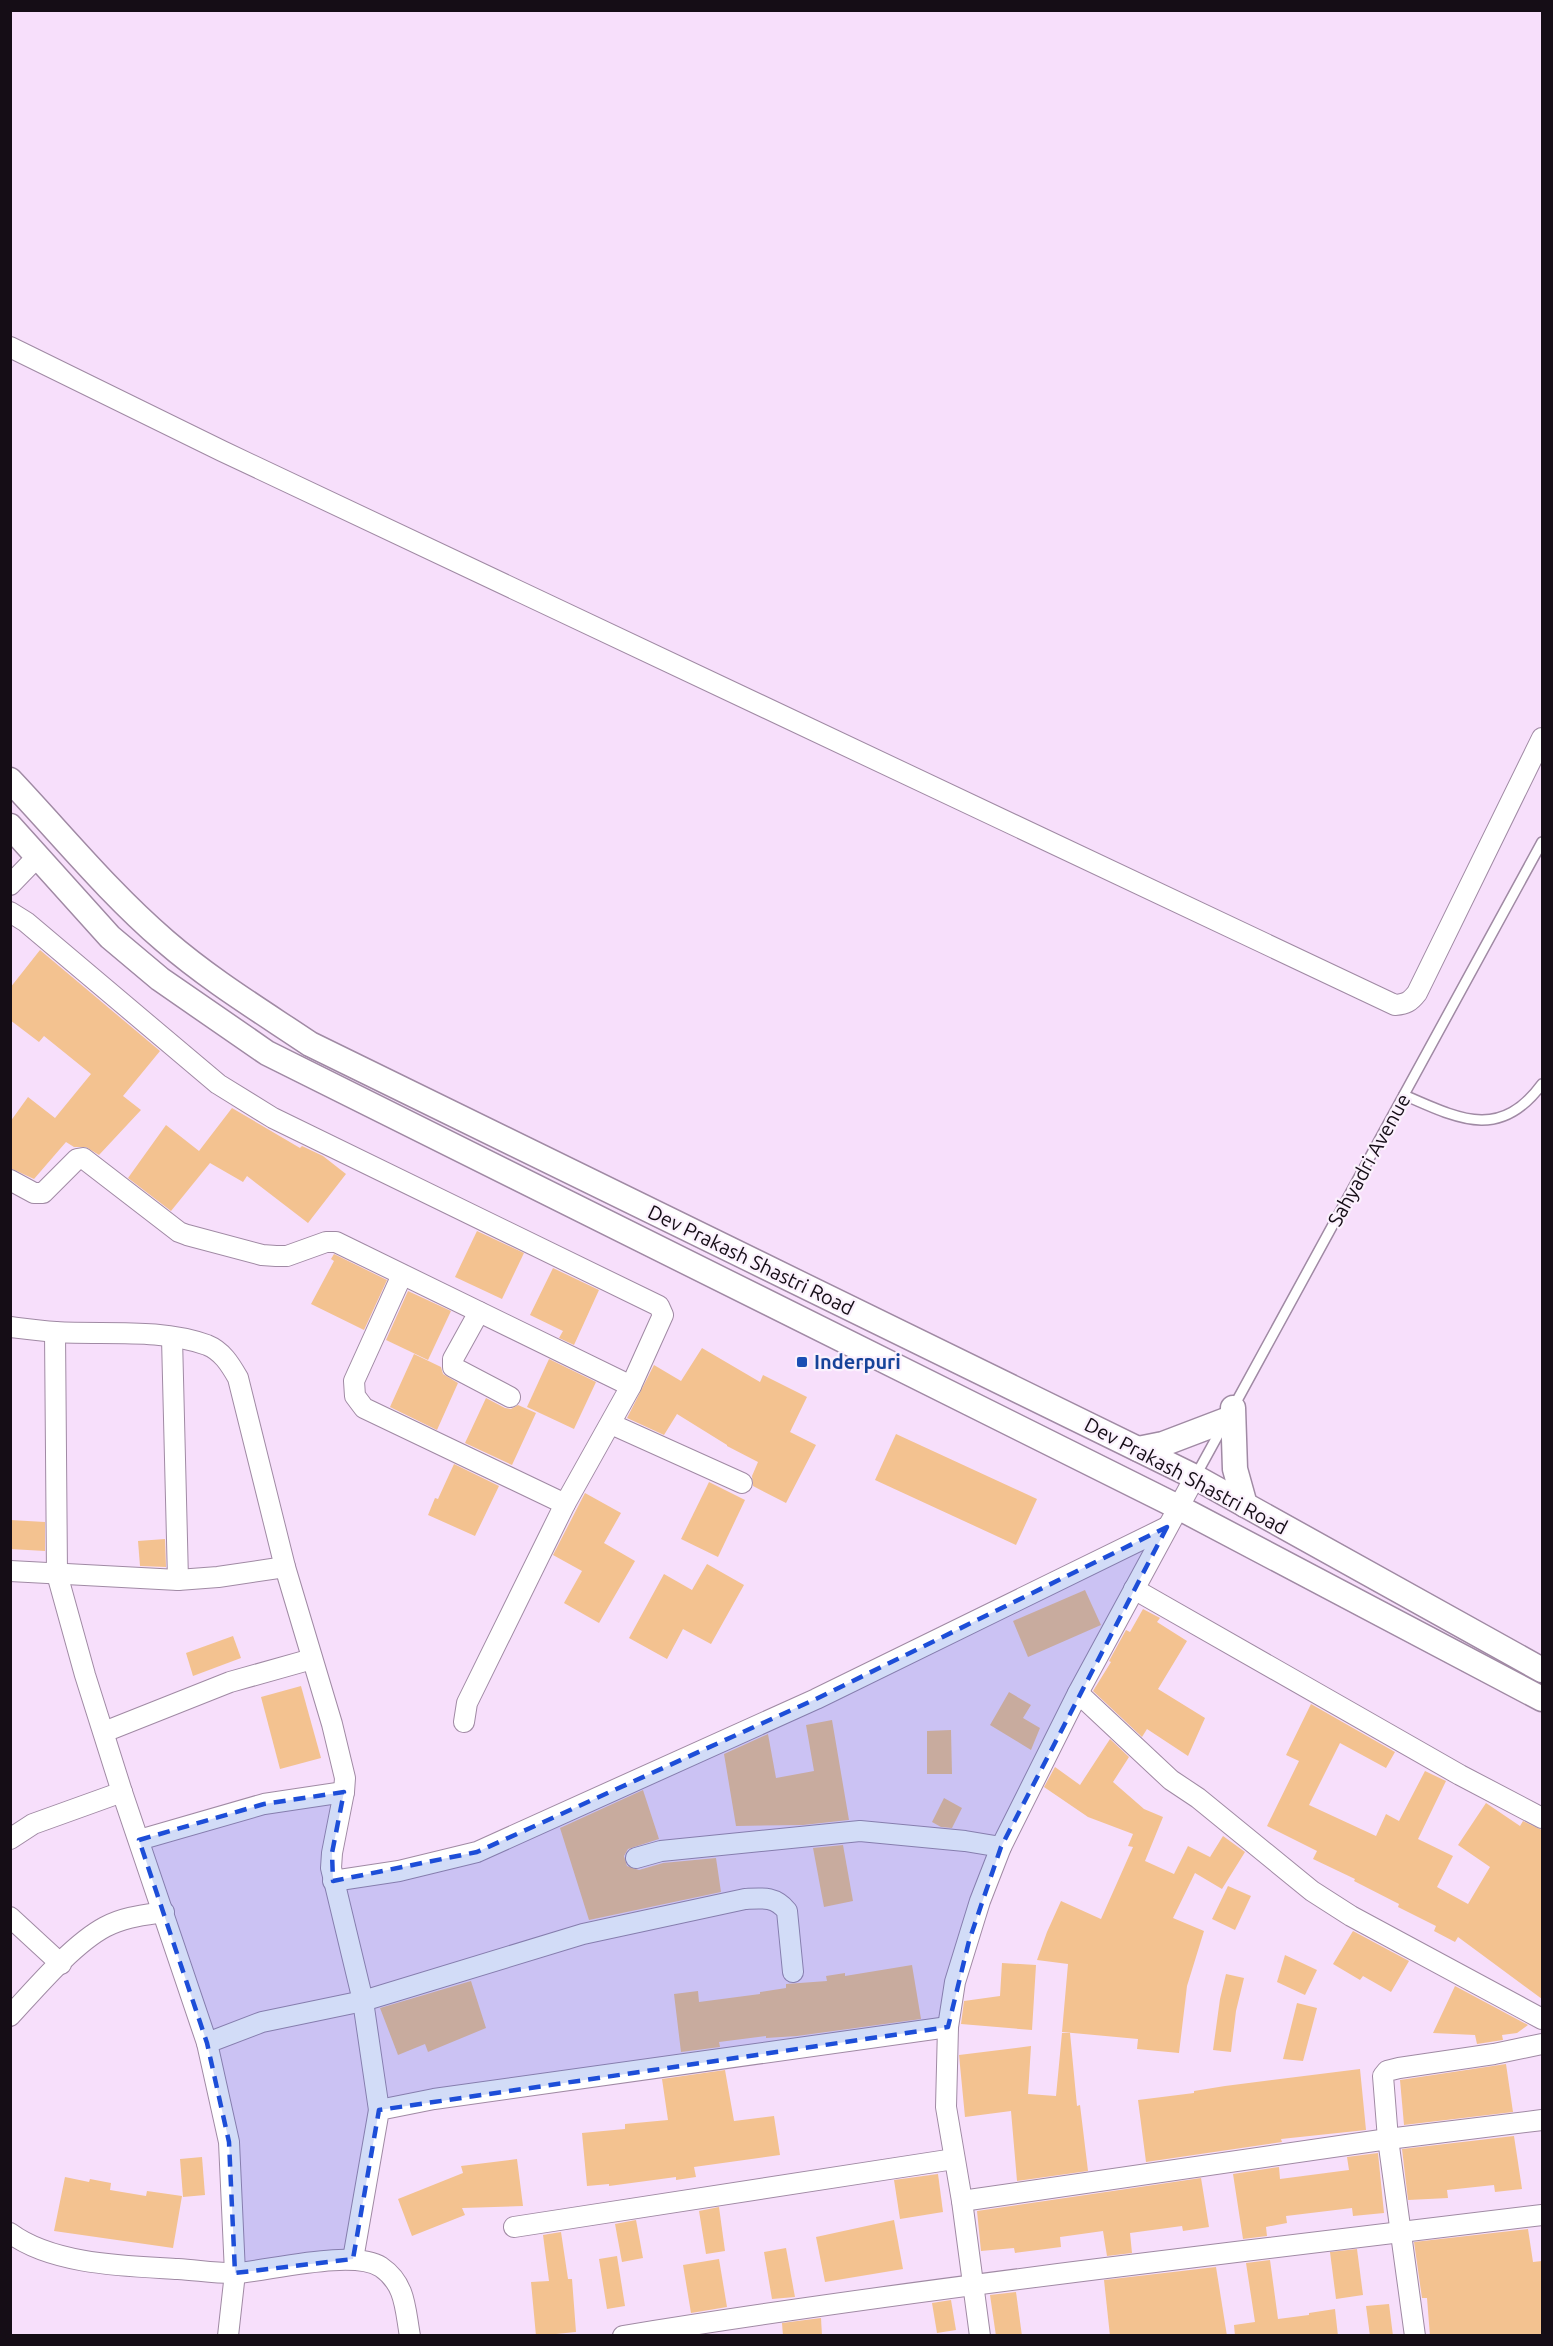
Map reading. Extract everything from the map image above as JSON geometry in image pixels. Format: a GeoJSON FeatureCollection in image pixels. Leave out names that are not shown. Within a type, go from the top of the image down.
{"type":"FeatureCollection","features":[{"type":"Feature","properties":{"kind":"street"},"geometry":{"type":"LineString","coordinates":[[10,346],[222,451],[1395,1005],[1412,1000],[1417,993],[1542,738]]}},
{"type":"Feature","properties":{"kind":"street","name":"Dev Prakash Shastri Road"},"geometry":{"type":"LineString","coordinates":[[10,780],[127,905],[164,941],[205,974],[310,1044],[1195,1477],[1542,1670]]}},
{"type":"Feature","properties":{"kind":"street","name":"Dev Prakash Shastri Road"},"geometry":{"type":"LineString","coordinates":[[10,826],[118,944],[160,979],[267,1053],[1173,1517],[1542,1699]]}},
{"type":"Feature","properties":{"kind":"street"},"geometry":{"type":"LineString","coordinates":[[10,885],[38,856]]}},
{"type":"Feature","properties":{"kind":"street"},"geometry":{"type":"LineString","coordinates":[[10,912],[26,922],[219,1084],[243,1101],[273,1118],[659,1306],[662,1319],[611,1424],[565,1504],[467,1703],[464,1722]]}},
{"type":"Feature","properties":{"kind":"street"},"geometry":{"type":"LineString","coordinates":[[10,1180],[34,1193],[43,1193],[76,1159],[83,1158],[179,1232],[187,1235],[262,1255],[276,1256],[286,1256],[326,1242],[336,1242],[630,1386]]}},
{"type":"Feature","properties":{"kind":"street"},"geometry":{"type":"LineString","coordinates":[[402,1275],[354,1381],[354,1390],[359,1402],[364,1408],[565,1504]]}},
{"type":"Feature","properties":{"kind":"street"},"geometry":{"type":"LineString","coordinates":[[479,1312],[453,1359],[453,1367],[510,1397]]}},
{"type":"Feature","properties":{"kind":"street"},"geometry":{"type":"LineString","coordinates":[[10,1327],[55,1332],[143,1334],[208,1345],[228,1361],[238,1377],[285,1567],[345,1778],[331,1868],[363,2001],[379,2110],[353,2259]]}},
{"type":"Feature","properties":{"kind":"street"},"geometry":{"type":"LineString","coordinates":[[55,1332],[57,1574],[122,1792],[207,2043],[229,2142],[235,2273],[228,2336]]}},
{"type":"Feature","properties":{"kind":"street"},"geometry":{"type":"LineString","coordinates":[[172,1338],[178,1580]]}},
{"type":"Feature","properties":{"kind":"street"},"geometry":{"type":"LineString","coordinates":[[1138,1449],[1163,1444],[1230,1414],[1235,1469],[1245,1505]]}},
{"type":"Feature","properties":{"kind":"street"},"geometry":{"type":"LineString","coordinates":[[611,1424],[742,1483]]}},
{"type":"Feature","properties":{"kind":"street"},"geometry":{"type":"LineString","coordinates":[[980,2336],[962,2201],[946,2107],[948,2027],[955,1982],[980,1901],[1001,1847],[1078,1693],[1195,1477]]}},
{"type":"Feature","properties":{"kind":"street"},"geometry":{"type":"LineString","coordinates":[[333,1881],[399,1871],[477,1852],[816,1699],[1173,1517]]}},
{"type":"Feature","properties":{"kind":"street"},"geometry":{"type":"LineString","coordinates":[[10,1571],[178,1580],[218,1577],[285,1567]]}},
{"type":"Feature","properties":{"kind":"street"},"geometry":{"type":"LineString","coordinates":[[1134,1589],[1460,1775],[1542,1818]]}},
{"type":"Feature","properties":{"kind":"street"},"geometry":{"type":"LineString","coordinates":[[104,1732],[230,1682],[312,1659]]}},
{"type":"Feature","properties":{"kind":"street"},"geometry":{"type":"LineString","coordinates":[[1078,1693],[1171,1780],[1198,1798],[1312,1891],[1351,1916],[1542,2019]]}},
{"type":"Feature","properties":{"kind":"street"},"geometry":{"type":"LineString","coordinates":[[10,1839],[33,1824],[122,1792]]}},
{"type":"Feature","properties":{"kind":"street"},"geometry":{"type":"LineString","coordinates":[[139,1840],[264,1804],[344,1792]]}},
{"type":"Feature","properties":{"kind":"street"},"geometry":{"type":"LineString","coordinates":[[636,1858],[661,1851],[860,1830],[1001,1847]]}},
{"type":"Feature","properties":{"kind":"street"},"geometry":{"type":"LineString","coordinates":[[207,2043],[262,2022],[363,2001],[583,1934],[745,1899],[769,1898],[780,1903],[787,1911],[793,1972]]}},
{"type":"Feature","properties":{"kind":"street"},"geometry":{"type":"LineString","coordinates":[[10,2016],[61,1964],[105,1927],[124,1919],[164,1912]]}},
{"type":"Feature","properties":{"kind":"street"},"geometry":{"type":"LineString","coordinates":[[10,1917],[61,1964]]}},
{"type":"Feature","properties":{"kind":"street"},"geometry":{"type":"LineString","coordinates":[[379,2110],[434,2099],[948,2027]]}},
{"type":"Feature","properties":{"kind":"street"},"geometry":{"type":"LineString","coordinates":[[1415,2336],[1388,2139],[1383,2076],[1387,2071],[1542,2044]]}},
{"type":"Feature","properties":{"kind":"street"},"geometry":{"type":"LineString","coordinates":[[962,2201],[1388,2139],[1542,2120]]}},
{"type":"Feature","properties":{"kind":"street"},"geometry":{"type":"LineString","coordinates":[[514,2227],[954,2160]]}},
{"type":"Feature","properties":{"kind":"street"},"geometry":{"type":"LineString","coordinates":[[623,2336],[732,2318],[973,2285],[1542,2215]]}},
{"type":"Feature","properties":{"kind":"street"},"geometry":{"type":"LineString","coordinates":[[10,2233],[48,2251],[97,2264],[235,2273],[353,2259],[368,2260],[395,2278],[402,2294],[410,2336]]}},
{"type":"Feature","properties":{"kind":"lane","name":"Sahyadri Avenue"},"geometry":{"type":"LineString","coordinates":[[1195,1477],[1542,842]]}},
{"type":"Feature","properties":{"kind":"lane"},"geometry":{"type":"LineString","coordinates":[[1404,1095],[1452,1116],[1488,1120],[1511,1115],[1528,1102],[1542,1084]]}},
{"type":"Feature","properties":{"kind":"highlighted area"},"geometry":{"type":"Polygon","coordinates":[[[1167,1527],[1001,1847],[969,1941],[948,2027],[379,2110],[353,2259],[235,2273],[229,2142],[207,2043],[139,1840],[264,1804],[344,1792],[332,1853],[333,1881],[477,1852],[816,1699],[1167,1527]]]}},
{"type":"Feature","properties":{"kind":"building"},"geometry":{"type":"Polygon","coordinates":[[[40,950],[160,1051],[123,1096],[141,1110],[99,1155],[86,1147],[74,1147],[66,1142],[34,1179],[10,1168],[10,1122],[28,1097],[55,1118],[91,1074],[44,1036],[39,1042],[10,1020],[10,988],[40,950]]]}},
{"type":"Feature","properties":{"kind":"building"},"geometry":{"type":"Polygon","coordinates":[[[232,1108],[300,1148],[302,1146],[323,1156],[346,1174],[308,1223],[247,1176],[243,1182],[210,1163],[171,1211],[128,1178],[166,1125],[199,1151],[232,1108]]]}},
{"type":"Feature","properties":{"kind":"building"},"geometry":{"type":"Polygon","coordinates":[[[477,1231],[524,1253],[502,1299],[455,1277],[477,1231]]]}},
{"type":"Feature","properties":{"kind":"building"},"geometry":{"type":"Polygon","coordinates":[[[334,1254],[387,1280],[364,1330],[311,1304],[334,1261],[331,1259],[334,1254]]]}},
{"type":"Feature","properties":{"kind":"building"},"geometry":{"type":"Polygon","coordinates":[[[553,1268],[599,1290],[574,1345],[559,1338],[563,1331],[530,1315],[553,1268]]]}},
{"type":"Feature","properties":{"kind":"building"},"geometry":{"type":"Polygon","coordinates":[[[408,1291],[451,1311],[428,1360],[386,1340],[408,1291]]]}},
{"type":"Feature","properties":{"kind":"building"},"geometry":{"type":"Polygon","coordinates":[[[702,1348],[760,1382],[763,1375],[807,1397],[790,1432],[816,1445],[786,1503],[753,1486],[752,1476],[758,1462],[727,1446],[677,1414],[664,1435],[627,1418],[654,1365],[681,1381],[702,1348]]]}},
{"type":"Feature","properties":{"kind":"building"},"geometry":{"type":"Polygon","coordinates":[[[414,1354],[441,1367],[443,1374],[458,1383],[437,1430],[390,1407],[414,1354]]]}},
{"type":"Feature","properties":{"kind":"building"},"geometry":{"type":"Polygon","coordinates":[[[549,1359],[596,1382],[574,1429],[527,1407],[549,1359]]]}},
{"type":"Feature","properties":{"kind":"building"},"geometry":{"type":"Polygon","coordinates":[[[486,1398],[505,1408],[511,1409],[518,1405],[536,1413],[512,1465],[465,1443],[486,1398]]]}},
{"type":"Feature","properties":{"kind":"building"},"geometry":{"type":"Polygon","coordinates":[[[896,1434],[1037,1499],[1016,1545],[875,1480],[896,1434]]]}},
{"type":"Feature","properties":{"kind":"building"},"geometry":{"type":"Polygon","coordinates":[[[454,1464],[499,1486],[475,1536],[428,1515],[454,1464]]]}},
{"type":"Feature","properties":{"kind":"building"},"geometry":{"type":"Polygon","coordinates":[[[709,1482],[745,1500],[718,1557],[681,1539],[709,1482]]]}},
{"type":"Feature","properties":{"kind":"building"},"geometry":{"type":"Polygon","coordinates":[[[585,1493],[621,1513],[604,1543],[635,1561],[599,1623],[564,1603],[582,1571],[553,1555],[585,1493]]]}},
{"type":"Feature","properties":{"kind":"building"},"geometry":{"type":"Polygon","coordinates":[[[10,1520],[45,1522],[45,1551],[10,1549],[10,1520]]]}},
{"type":"Feature","properties":{"kind":"building"},"geometry":{"type":"Polygon","coordinates":[[[165,1539],[166,1567],[140,1566],[138,1541],[165,1539]]]}},
{"type":"Feature","properties":{"kind":"building"},"geometry":{"type":"Polygon","coordinates":[[[707,1564],[744,1585],[711,1644],[683,1629],[667,1659],[629,1638],[664,1574],[692,1590],[707,1564]]]}},
{"type":"Feature","properties":{"kind":"building"},"geometry":{"type":"Polygon","coordinates":[[[1085,1590],[1101,1625],[1028,1657],[1013,1621],[1085,1590]]]}},
{"type":"Feature","properties":{"kind":"building"},"geometry":{"type":"Polygon","coordinates":[[[1143,1609],[1160,1618],[1157,1622],[1187,1641],[1158,1689],[1205,1718],[1188,1756],[1147,1729],[1142,1737],[1093,1691],[1111,1662],[1109,1661],[1126,1630],[1130,1632],[1143,1609]]]}},
{"type":"Feature","properties":{"kind":"building"},"geometry":{"type":"Polygon","coordinates":[[[233,1636],[241,1658],[193,1676],[186,1653],[233,1636]]]}},
{"type":"Feature","properties":{"kind":"building"},"geometry":{"type":"Polygon","coordinates":[[[301,1686],[321,1758],[280,1769],[261,1697],[301,1686]]]}},
{"type":"Feature","properties":{"kind":"building"},"geometry":{"type":"Polygon","coordinates":[[[1009,1692],[1031,1705],[1023,1718],[1040,1728],[1031,1750],[990,1725],[1009,1692]]]}},
{"type":"Feature","properties":{"kind":"building"},"geometry":{"type":"Polygon","coordinates":[[[1311,1704],[1395,1752],[1386,1768],[1340,1743],[1309,1805],[1376,1836],[1386,1814],[1399,1821],[1425,1771],[1446,1781],[1418,1839],[1453,1856],[1437,1887],[1468,1904],[1490,1867],[1458,1845],[1486,1803],[1520,1826],[1523,1821],[1542,1830],[1542,1999],[1458,1937],[1455,1942],[1434,1931],[1436,1926],[1398,1907],[1399,1904],[1354,1881],[1355,1879],[1313,1859],[1317,1851],[1267,1826],[1299,1761],[1286,1755],[1311,1704]]]}},
{"type":"Feature","properties":{"kind":"building"},"geometry":{"type":"Polygon","coordinates":[[[832,1720],[849,1820],[803,1825],[736,1826],[724,1754],[768,1734],[776,1778],[814,1771],[806,1725],[832,1720]]]}},
{"type":"Feature","properties":{"kind":"building"},"geometry":{"type":"Polygon","coordinates":[[[951,1730],[952,1774],[927,1774],[927,1731],[951,1730]]]}},
{"type":"Feature","properties":{"kind":"building"},"geometry":{"type":"Polygon","coordinates":[[[1110,1739],[1129,1757],[1113,1782],[1144,1809],[1163,1817],[1145,1861],[1174,1874],[1188,1846],[1210,1857],[1223,1836],[1245,1852],[1222,1889],[1195,1873],[1173,1918],[1204,1931],[1187,1986],[1179,2053],[1137,2049],[1138,2039],[1062,2032],[1068,1964],[1037,1960],[1061,1901],[1101,1919],[1133,1847],[1128,1846],[1133,1834],[1088,1817],[1044,1787],[1055,1767],[1080,1785],[1110,1739]]]}},
{"type":"Feature","properties":{"kind":"building"},"geometry":{"type":"Polygon","coordinates":[[[643,1790],[659,1839],[628,1849],[624,1856],[627,1866],[639,1870],[663,1863],[716,1858],[721,1892],[589,1920],[560,1828],[643,1790]]]}},
{"type":"Feature","properties":{"kind":"building"},"geometry":{"type":"Polygon","coordinates":[[[944,1798],[962,1808],[952,1828],[941,1827],[932,1822],[944,1798]]]}},
{"type":"Feature","properties":{"kind":"building"},"geometry":{"type":"Polygon","coordinates":[[[843,1845],[853,1901],[824,1907],[813,1848],[843,1845]]]}},
{"type":"Feature","properties":{"kind":"building"},"geometry":{"type":"Polygon","coordinates":[[[1228,1886],[1251,1896],[1235,1930],[1212,1919],[1228,1886]]]}},
{"type":"Feature","properties":{"kind":"building"},"geometry":{"type":"Polygon","coordinates":[[[1353,1931],[1409,1961],[1391,1992],[1363,1976],[1360,1980],[1333,1964],[1353,1931]]]}},
{"type":"Feature","properties":{"kind":"building"},"geometry":{"type":"Polygon","coordinates":[[[1285,1955],[1317,1970],[1305,1995],[1277,1982],[1285,1955]]]}},
{"type":"Feature","properties":{"kind":"building"},"geometry":{"type":"Polygon","coordinates":[[[1002,1963],[1036,1965],[1032,2030],[961,2024],[964,2001],[1000,1996],[1002,1963]]]}},
{"type":"Feature","properties":{"kind":"building"},"geometry":{"type":"Polygon","coordinates":[[[912,1965],[921,2019],[797,2036],[766,2038],[766,2036],[719,2042],[720,2047],[681,2052],[674,1994],[698,1991],[699,2002],[760,1994],[760,1992],[786,1988],[786,1984],[827,1981],[826,1976],[845,1973],[845,1976],[912,1965]]]}},
{"type":"Feature","properties":{"kind":"building"},"geometry":{"type":"Polygon","coordinates":[[[1226,1974],[1244,1978],[1236,2011],[1231,2052],[1213,2050],[1226,1974]]]}},
{"type":"Feature","properties":{"kind":"building"},"geometry":{"type":"Polygon","coordinates":[[[471,1981],[486,2028],[428,2052],[425,2044],[398,2055],[380,2008],[471,1981]]]}},
{"type":"Feature","properties":{"kind":"building"},"geometry":{"type":"Polygon","coordinates":[[[1455,1986],[1528,2025],[1517,2033],[1502,2035],[1503,2040],[1477,2044],[1475,2035],[1433,2033],[1455,1986]]]}},
{"type":"Feature","properties":{"kind":"building"},"geometry":{"type":"Polygon","coordinates":[[[1297,2003],[1317,2008],[1303,2061],[1283,2059],[1297,2003]]]}},
{"type":"Feature","properties":{"kind":"building"},"geometry":{"type":"Polygon","coordinates":[[[1062,2033],[1070,2033],[1077,2106],[1080,2105],[1088,2171],[1017,2181],[1011,2111],[965,2117],[959,2055],[1031,2046],[1028,2094],[1056,2096],[1062,2033]]]}},
{"type":"Feature","properties":{"kind":"building"},"geometry":{"type":"Polygon","coordinates":[[[1506,2064],[1513,2112],[1404,2125],[1400,2080],[1506,2064]]]}},
{"type":"Feature","properties":{"kind":"building"},"geometry":{"type":"Polygon","coordinates":[[[1360,2069],[1366,2130],[1281,2139],[1282,2142],[1146,2162],[1138,2100],[1194,2093],[1194,2091],[1225,2086],[1360,2069]]]}},
{"type":"Feature","properties":{"kind":"building"},"geometry":{"type":"Polygon","coordinates":[[[725,2070],[734,2121],[774,2116],[780,2155],[694,2167],[696,2177],[676,2180],[676,2177],[609,2186],[609,2184],[587,2186],[582,2133],[625,2129],[625,2124],[668,2120],[662,2079],[725,2070]]]}},
{"type":"Feature","properties":{"kind":"building"},"geometry":{"type":"Polygon","coordinates":[[[1514,2136],[1522,2189],[1495,2192],[1494,2185],[1447,2190],[1448,2198],[1408,2200],[1402,2149],[1514,2136]]]}},
{"type":"Feature","properties":{"kind":"building"},"geometry":{"type":"Polygon","coordinates":[[[1378,2153],[1384,2213],[1353,2216],[1352,2208],[1286,2216],[1287,2223],[1266,2227],[1267,2236],[1243,2239],[1233,2174],[1279,2167],[1280,2179],[1349,2170],[1347,2157],[1378,2153]]]}},
{"type":"Feature","properties":{"kind":"building"},"geometry":{"type":"Polygon","coordinates":[[[202,2157],[205,2195],[183,2197],[180,2159],[202,2157]]]}},
{"type":"Feature","properties":{"kind":"building"},"geometry":{"type":"Polygon","coordinates":[[[517,2159],[523,2206],[462,2208],[465,2215],[412,2236],[398,2199],[463,2173],[461,2166],[517,2159]]]}},
{"type":"Feature","properties":{"kind":"building"},"geometry":{"type":"Polygon","coordinates":[[[938,2174],[943,2212],[900,2219],[894,2180],[938,2174]]]}},
{"type":"Feature","properties":{"kind":"building"},"geometry":{"type":"Polygon","coordinates":[[[65,2177],[89,2182],[90,2179],[111,2183],[110,2190],[146,2196],[147,2191],[182,2196],[173,2248],[54,2231],[65,2177]]]}},
{"type":"Feature","properties":{"kind":"building"},"geometry":{"type":"Polygon","coordinates":[[[1201,2178],[1209,2227],[1183,2231],[1182,2226],[1130,2233],[1132,2253],[1107,2256],[1103,2231],[1060,2237],[1061,2247],[1015,2253],[1014,2248],[981,2251],[977,2211],[1201,2178]]]}},
{"type":"Feature","properties":{"kind":"building"},"geometry":{"type":"Polygon","coordinates":[[[719,2207],[725,2251],[706,2254],[699,2211],[719,2207]]]}},
{"type":"Feature","properties":{"kind":"building"},"geometry":{"type":"Polygon","coordinates":[[[636,2220],[643,2258],[622,2262],[615,2224],[636,2220]]]}},
{"type":"Feature","properties":{"kind":"building"},"geometry":{"type":"Polygon","coordinates":[[[894,2220],[903,2269],[825,2282],[816,2237],[894,2220]]]}},
{"type":"Feature","properties":{"kind":"building"},"geometry":{"type":"Polygon","coordinates":[[[1528,2229],[1533,2262],[1542,2261],[1542,2336],[1430,2336],[1427,2298],[1422,2298],[1414,2242],[1528,2229]]]}},
{"type":"Feature","properties":{"kind":"building"},"geometry":{"type":"Polygon","coordinates":[[[561,2232],[568,2279],[572,2279],[576,2332],[536,2336],[531,2282],[549,2281],[543,2235],[561,2232]]]}},
{"type":"Feature","properties":{"kind":"building"},"geometry":{"type":"Polygon","coordinates":[[[786,2248],[795,2297],[772,2299],[764,2252],[786,2248]]]}},
{"type":"Feature","properties":{"kind":"building"},"geometry":{"type":"Polygon","coordinates":[[[1357,2249],[1363,2295],[1336,2299],[1330,2252],[1357,2249]]]}},
{"type":"Feature","properties":{"kind":"building"},"geometry":{"type":"Polygon","coordinates":[[[617,2256],[625,2306],[607,2309],[599,2259],[617,2256]]]}},
{"type":"Feature","properties":{"kind":"building"},"geometry":{"type":"Polygon","coordinates":[[[719,2259],[727,2307],[691,2313],[683,2265],[719,2259]]]}},
{"type":"Feature","properties":{"kind":"building"},"geometry":{"type":"Polygon","coordinates":[[[1270,2260],[1278,2319],[1335,2309],[1338,2336],[1235,2336],[1234,2325],[1255,2322],[1246,2263],[1270,2260]]]}},
{"type":"Feature","properties":{"kind":"building"},"geometry":{"type":"Polygon","coordinates":[[[1216,2267],[1227,2336],[1110,2336],[1104,2280],[1216,2267]]]}},
{"type":"Feature","properties":{"kind":"building"},"geometry":{"type":"Polygon","coordinates":[[[1016,2292],[1022,2336],[996,2336],[990,2295],[1016,2292]]]}},
{"type":"Feature","properties":{"kind":"building"},"geometry":{"type":"Polygon","coordinates":[[[951,2300],[956,2330],[937,2333],[932,2303],[951,2300]]]}},
{"type":"Feature","properties":{"kind":"building"},"geometry":{"type":"Polygon","coordinates":[[[1389,2304],[1393,2336],[1370,2336],[1366,2306],[1389,2304]]]}},
{"type":"Feature","properties":{"kind":"building"},"geometry":{"type":"Polygon","coordinates":[[[821,2318],[822,2336],[783,2336],[782,2323],[821,2318]]]}},
{"type":"Feature","properties":{"kind":"place","name":"Inderpuri"},"geometry":{"type":"Point","coordinates":[802,1362]}}]}
